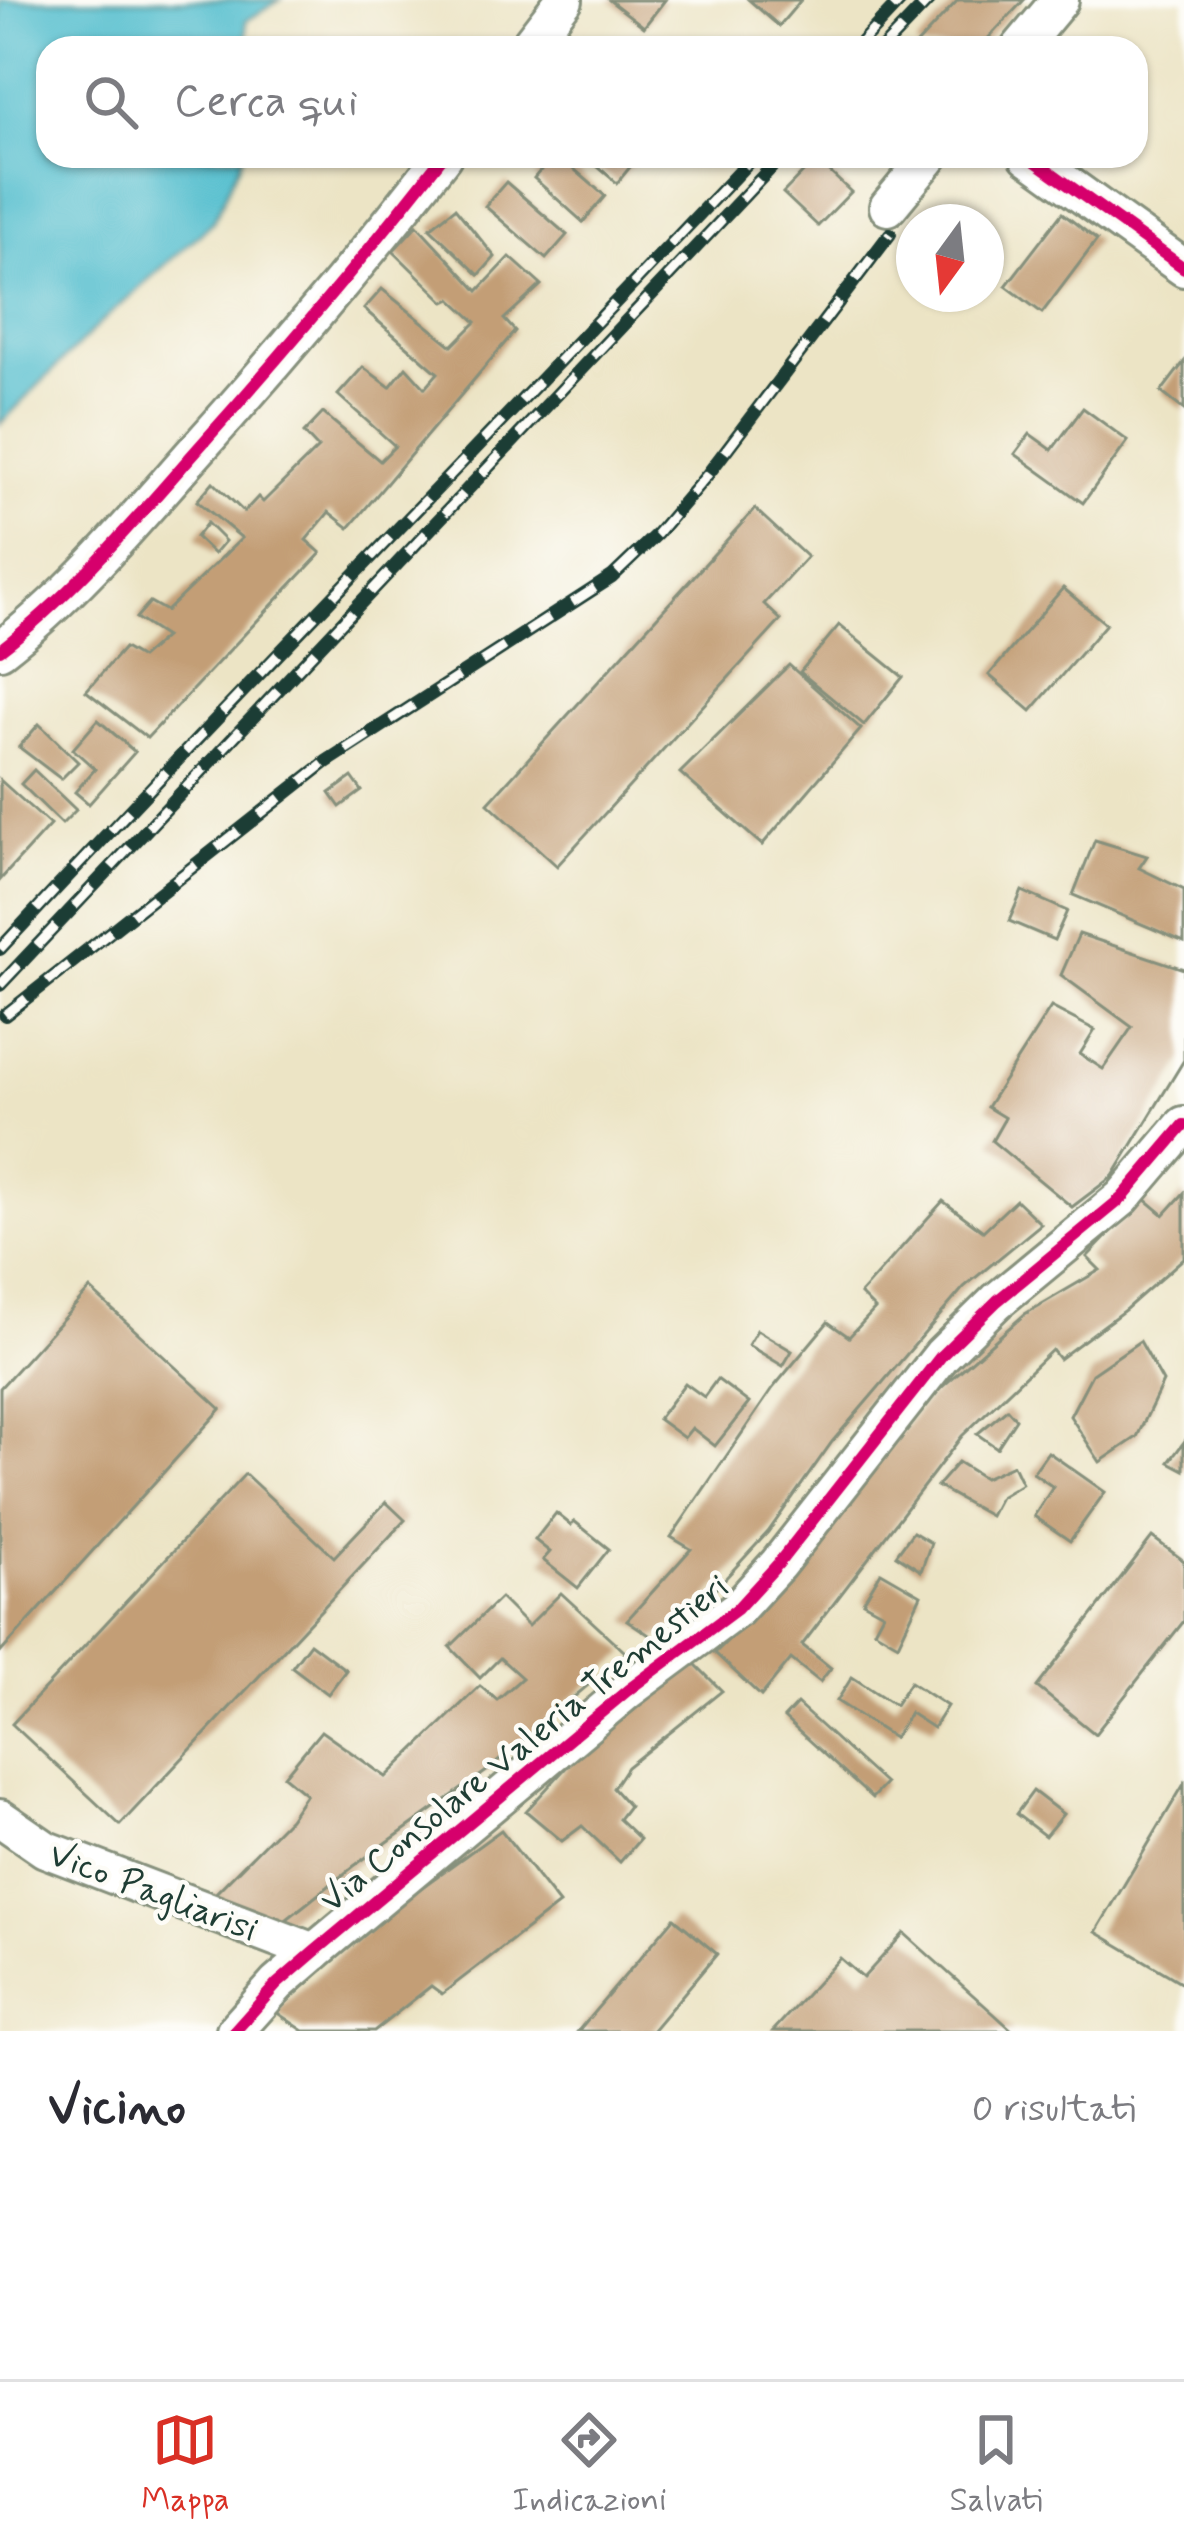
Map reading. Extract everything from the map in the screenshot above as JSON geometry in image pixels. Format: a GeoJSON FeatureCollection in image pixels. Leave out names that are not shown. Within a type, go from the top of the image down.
{"type":"FeatureCollection","features":[{"type":"Feature","properties":{"kind":"street"},"geometry":{"type":"LineString","coordinates":[[536,36],[564,0]]}},
{"type":"Feature","properties":{"kind":"street"},"geometry":{"type":"LineString","coordinates":[[1030,36],[1060,0]]}},
{"type":"Feature","properties":{"kind":"street"},"geometry":{"type":"LineString","coordinates":[[0,650],[41,619],[125,531],[242,399],[433,168]]}},
{"type":"Feature","properties":{"kind":"street"},"geometry":{"type":"LineString","coordinates":[[888,207],[920,168]]}},
{"type":"Feature","properties":{"kind":"street"},"geometry":{"type":"LineString","coordinates":[[1045,168],[1184,268]]}},
{"type":"Feature","properties":{"kind":"street","name":"Via Consolare Valeria Tremestieri"},"geometry":{"type":"LineString","coordinates":[[235,2031],[314,1952],[628,1690],[737,1609],[778,1564],[942,1355],[997,1301],[1122,1198],[1184,1125]]}},
{"type":"Feature","properties":{"kind":"street","name":"Vico Pagliarisi"},"geometry":{"type":"LineString","coordinates":[[0,1818],[45,1849],[314,1952]]}},
{"type":"Feature","properties":{"kind":"water"},"geometry":{"type":"Polygon","coordinates":[[[0,0],[280,0],[246,21],[247,36],[36,36],[36,168],[238,168],[213,222],[101,322],[0,424],[0,0]]]}},
{"type":"Feature","properties":{"kind":"building"},"geometry":{"type":"Polygon","coordinates":[[[609,0],[665,0],[644,27],[609,0]]]}},
{"type":"Feature","properties":{"kind":"building"},"geometry":{"type":"Polygon","coordinates":[[[749,0],[801,0],[779,26],[749,0]]]}},
{"type":"Feature","properties":{"kind":"building"},"geometry":{"type":"Polygon","coordinates":[[[958,0],[1024,0],[990,36],[924,36],[958,0]]]}},
{"type":"Feature","properties":{"kind":"building"},"geometry":{"type":"Polygon","coordinates":[[[543,168],[573,168],[605,196],[583,222],[534,178],[543,168]]]}},
{"type":"Feature","properties":{"kind":"building"},"geometry":{"type":"Polygon","coordinates":[[[599,168],[629,168],[617,183],[599,168]]]}},
{"type":"Feature","properties":{"kind":"building"},"geometry":{"type":"Polygon","coordinates":[[[807,168],[826,168],[851,192],[818,226],[783,193],[807,168]]]}},
{"type":"Feature","properties":{"kind":"building"},"geometry":{"type":"Polygon","coordinates":[[[506,182],[567,235],[546,259],[485,206],[506,182]]]}},
{"type":"Feature","properties":{"kind":"building"},"geometry":{"type":"Polygon","coordinates":[[[455,208],[495,257],[479,275],[430,228],[455,208]]]}},
{"type":"Feature","properties":{"kind":"building"},"geometry":{"type":"Polygon","coordinates":[[[1062,213],[1097,240],[1042,313],[1006,286],[1062,213]]]}},
{"type":"Feature","properties":{"kind":"building"},"geometry":{"type":"Polygon","coordinates":[[[417,225],[478,291],[510,257],[541,285],[504,319],[515,331],[349,528],[329,512],[306,540],[321,553],[147,738],[86,691],[124,648],[141,658],[165,637],[136,618],[150,602],[166,611],[242,538],[197,501],[213,482],[244,512],[258,497],[263,502],[318,448],[304,433],[323,413],[380,461],[395,446],[338,395],[363,367],[390,387],[406,367],[425,388],[438,373],[364,309],[382,289],[452,346],[476,322],[451,299],[445,302],[393,251],[417,225]]]}},
{"type":"Feature","properties":{"kind":"building"},"geometry":{"type":"Polygon","coordinates":[[[1184,362],[1184,410],[1161,392],[1184,362]]]}},
{"type":"Feature","properties":{"kind":"building"},"geometry":{"type":"Polygon","coordinates":[[[1083,408],[1128,441],[1083,503],[1015,454],[1030,434],[1052,450],[1083,408]]]}},
{"type":"Feature","properties":{"kind":"building"},"geometry":{"type":"Polygon","coordinates":[[[755,509],[807,557],[764,604],[781,620],[557,866],[488,803],[755,509]]]}},
{"type":"Feature","properties":{"kind":"building"},"geometry":{"type":"Polygon","coordinates":[[[207,523],[225,541],[214,554],[196,537],[207,523]]]}},
{"type":"Feature","properties":{"kind":"building"},"geometry":{"type":"Polygon","coordinates":[[[1063,588],[1106,624],[1031,711],[989,675],[1063,588]]]}},
{"type":"Feature","properties":{"kind":"building"},"geometry":{"type":"Polygon","coordinates":[[[839,625],[903,677],[864,725],[800,672],[839,625]]]}},
{"type":"Feature","properties":{"kind":"building"},"geometry":{"type":"Polygon","coordinates":[[[789,665],[861,729],[762,845],[680,773],[789,665]]]}},
{"type":"Feature","properties":{"kind":"building"},"geometry":{"type":"Polygon","coordinates":[[[98,720],[135,752],[89,804],[75,792],[95,769],[73,749],[98,720]]]}},
{"type":"Feature","properties":{"kind":"building"},"geometry":{"type":"Polygon","coordinates":[[[39,724],[78,762],[61,779],[19,747],[39,724]]]}},
{"type":"Feature","properties":{"kind":"building"},"geometry":{"type":"Polygon","coordinates":[[[34,770],[76,810],[62,824],[21,784],[34,770]]]}},
{"type":"Feature","properties":{"kind":"building"},"geometry":{"type":"Polygon","coordinates":[[[352,777],[362,791],[340,807],[330,793],[352,777]]]}},
{"type":"Feature","properties":{"kind":"building"},"geometry":{"type":"Polygon","coordinates":[[[0,780],[50,825],[0,880],[0,780]]]}},
{"type":"Feature","properties":{"kind":"building"},"geometry":{"type":"Polygon","coordinates":[[[1095,840],[1147,856],[1139,868],[1184,890],[1184,942],[1073,895],[1095,840]]]}},
{"type":"Feature","properties":{"kind":"building"},"geometry":{"type":"Polygon","coordinates":[[[1022,891],[1067,911],[1054,940],[1009,921],[1022,891]]]}},
{"type":"Feature","properties":{"kind":"building"},"geometry":{"type":"Polygon","coordinates":[[[1079,934],[1184,969],[1184,1060],[1113,1176],[1072,1207],[992,1141],[1005,1118],[987,1107],[1051,1007],[1095,1030],[1080,1054],[1103,1069],[1132,1027],[1061,975],[1079,934]]]}},
{"type":"Feature","properties":{"kind":"building"},"geometry":{"type":"Polygon","coordinates":[[[1184,1193],[1184,1258],[1059,1359],[1052,1350],[962,1436],[802,1645],[831,1668],[820,1682],[791,1659],[761,1696],[715,1653],[763,1606],[926,1401],[1025,1314],[1100,1270],[1087,1257],[1144,1198],[1164,1215],[1184,1193]]]}},
{"type":"Feature","properties":{"kind":"building"},"geometry":{"type":"Polygon","coordinates":[[[1016,1200],[1041,1224],[964,1287],[832,1442],[768,1532],[700,1606],[655,1639],[627,1620],[691,1549],[671,1537],[773,1388],[828,1322],[849,1337],[875,1309],[860,1294],[943,1201],[983,1231],[1016,1200]]]}},
{"type":"Feature","properties":{"kind":"building"},"geometry":{"type":"Polygon","coordinates":[[[90,1289],[221,1409],[0,1653],[0,1388],[90,1289]]]}},
{"type":"Feature","properties":{"kind":"building"},"geometry":{"type":"Polygon","coordinates":[[[757,1330],[792,1351],[783,1366],[748,1345],[757,1330]]]}},
{"type":"Feature","properties":{"kind":"building"},"geometry":{"type":"Polygon","coordinates":[[[1140,1341],[1163,1382],[1137,1437],[1100,1462],[1070,1416],[1092,1374],[1140,1341]]]}},
{"type":"Feature","properties":{"kind":"building"},"geometry":{"type":"Polygon","coordinates":[[[717,1379],[749,1403],[715,1446],[692,1428],[684,1438],[658,1419],[685,1383],[704,1397],[717,1379]]]}},
{"type":"Feature","properties":{"kind":"building"},"geometry":{"type":"Polygon","coordinates":[[[1007,1409],[1016,1419],[997,1448],[977,1434],[1007,1409]]]}},
{"type":"Feature","properties":{"kind":"building"},"geometry":{"type":"Polygon","coordinates":[[[1184,1442],[1184,1470],[1169,1462],[1184,1442]]]}},
{"type":"Feature","properties":{"kind":"building"},"geometry":{"type":"Polygon","coordinates":[[[1048,1452],[1105,1492],[1070,1541],[1034,1516],[1053,1487],[1033,1473],[1048,1452]]]}},
{"type":"Feature","properties":{"kind":"building"},"geometry":{"type":"Polygon","coordinates":[[[958,1462],[984,1478],[1013,1465],[1022,1484],[1000,1497],[990,1516],[937,1486],[958,1462]]]}},
{"type":"Feature","properties":{"kind":"building"},"geometry":{"type":"Polygon","coordinates":[[[245,1474],[334,1557],[386,1502],[405,1520],[120,1825],[12,1724],[245,1474]]]}},
{"type":"Feature","properties":{"kind":"building"},"geometry":{"type":"Polygon","coordinates":[[[556,1513],[609,1549],[578,1588],[543,1560],[550,1552],[535,1540],[556,1513]]]}},
{"type":"Feature","properties":{"kind":"building"},"geometry":{"type":"Polygon","coordinates":[[[913,1532],[931,1543],[921,1571],[896,1555],[913,1532]]]}},
{"type":"Feature","properties":{"kind":"building"},"geometry":{"type":"Polygon","coordinates":[[[1152,1537],[1184,1561],[1184,1621],[1095,1734],[1037,1687],[1152,1537]]]}},
{"type":"Feature","properties":{"kind":"building"},"geometry":{"type":"Polygon","coordinates":[[[881,1572],[921,1595],[898,1644],[874,1630],[883,1613],[863,1602],[881,1572]]]}},
{"type":"Feature","properties":{"kind":"building"},"geometry":{"type":"Polygon","coordinates":[[[561,1593],[626,1653],[488,1770],[277,1927],[207,1902],[289,1819],[306,1794],[284,1776],[321,1731],[386,1777],[480,1686],[497,1700],[522,1678],[500,1658],[480,1678],[450,1647],[500,1598],[528,1626],[561,1593]]]}},
{"type":"Feature","properties":{"kind":"building"},"geometry":{"type":"Polygon","coordinates":[[[310,1643],[346,1670],[328,1694],[292,1667],[310,1643]]]}},
{"type":"Feature","properties":{"kind":"building"},"geometry":{"type":"Polygon","coordinates":[[[693,1662],[722,1691],[627,1767],[613,1788],[629,1806],[619,1819],[640,1839],[620,1862],[582,1826],[562,1841],[526,1811],[575,1758],[693,1662]]]}},
{"type":"Feature","properties":{"kind":"building"},"geometry":{"type":"Polygon","coordinates":[[[852,1677],[895,1705],[910,1682],[947,1706],[933,1728],[910,1713],[894,1738],[837,1701],[852,1677]]]}},
{"type":"Feature","properties":{"kind":"building"},"geometry":{"type":"Polygon","coordinates":[[[797,1704],[885,1784],[872,1798],[784,1718],[797,1704]]]}},
{"type":"Feature","properties":{"kind":"building"},"geometry":{"type":"Polygon","coordinates":[[[1184,1784],[1184,1984],[1096,1932],[1184,1784]]]}},
{"type":"Feature","properties":{"kind":"building"},"geometry":{"type":"Polygon","coordinates":[[[1033,1791],[1063,1814],[1045,1836],[1016,1814],[1033,1791]]]}},
{"type":"Feature","properties":{"kind":"building"},"geometry":{"type":"Polygon","coordinates":[[[501,1830],[559,1904],[442,1994],[431,1986],[374,2031],[304,2031],[276,2012],[382,1916],[501,1830]]]}},
{"type":"Feature","properties":{"kind":"building"},"geometry":{"type":"Polygon","coordinates":[[[674,1918],[717,1954],[652,2031],[578,2031],[674,1918]]]}},
{"type":"Feature","properties":{"kind":"building"},"geometry":{"type":"Polygon","coordinates":[[[904,1933],[1013,2031],[773,2031],[840,1958],[863,1978],[904,1933]]]}},
{"type":"Feature","properties":{"kind":"railway"},"geometry":{"type":"LineString","coordinates":[[867,36],[901,0]]}},
{"type":"Feature","properties":{"kind":"railway"},"geometry":{"type":"LineString","coordinates":[[894,36],[929,0]]}},
{"type":"Feature","properties":{"kind":"railway"},"geometry":{"type":"LineString","coordinates":[[0,949],[743,168]]}},
{"type":"Feature","properties":{"kind":"railway"},"geometry":{"type":"LineString","coordinates":[[0,985],[771,168]]}},
{"type":"Feature","properties":{"kind":"railway"},"geometry":{"type":"LineString","coordinates":[[5,1015],[326,762],[612,577],[657,534],[708,474],[890,234]]}},
{"type":"Feature","properties":{"kind":"cycle path"},"geometry":{"type":"LineString","coordinates":[[0,650],[53,605],[125,531],[321,307],[434,168]]}},
{"type":"Feature","properties":{"kind":"cycle path"},"geometry":{"type":"LineString","coordinates":[[1045,168],[1184,268]]}},
{"type":"Feature","properties":{"kind":"cycle path"},"geometry":{"type":"LineString","coordinates":[[235,2031],[314,1952],[628,1690],[737,1609],[778,1564],[942,1355],[997,1301],[1122,1198],[1184,1125]]}}]}
